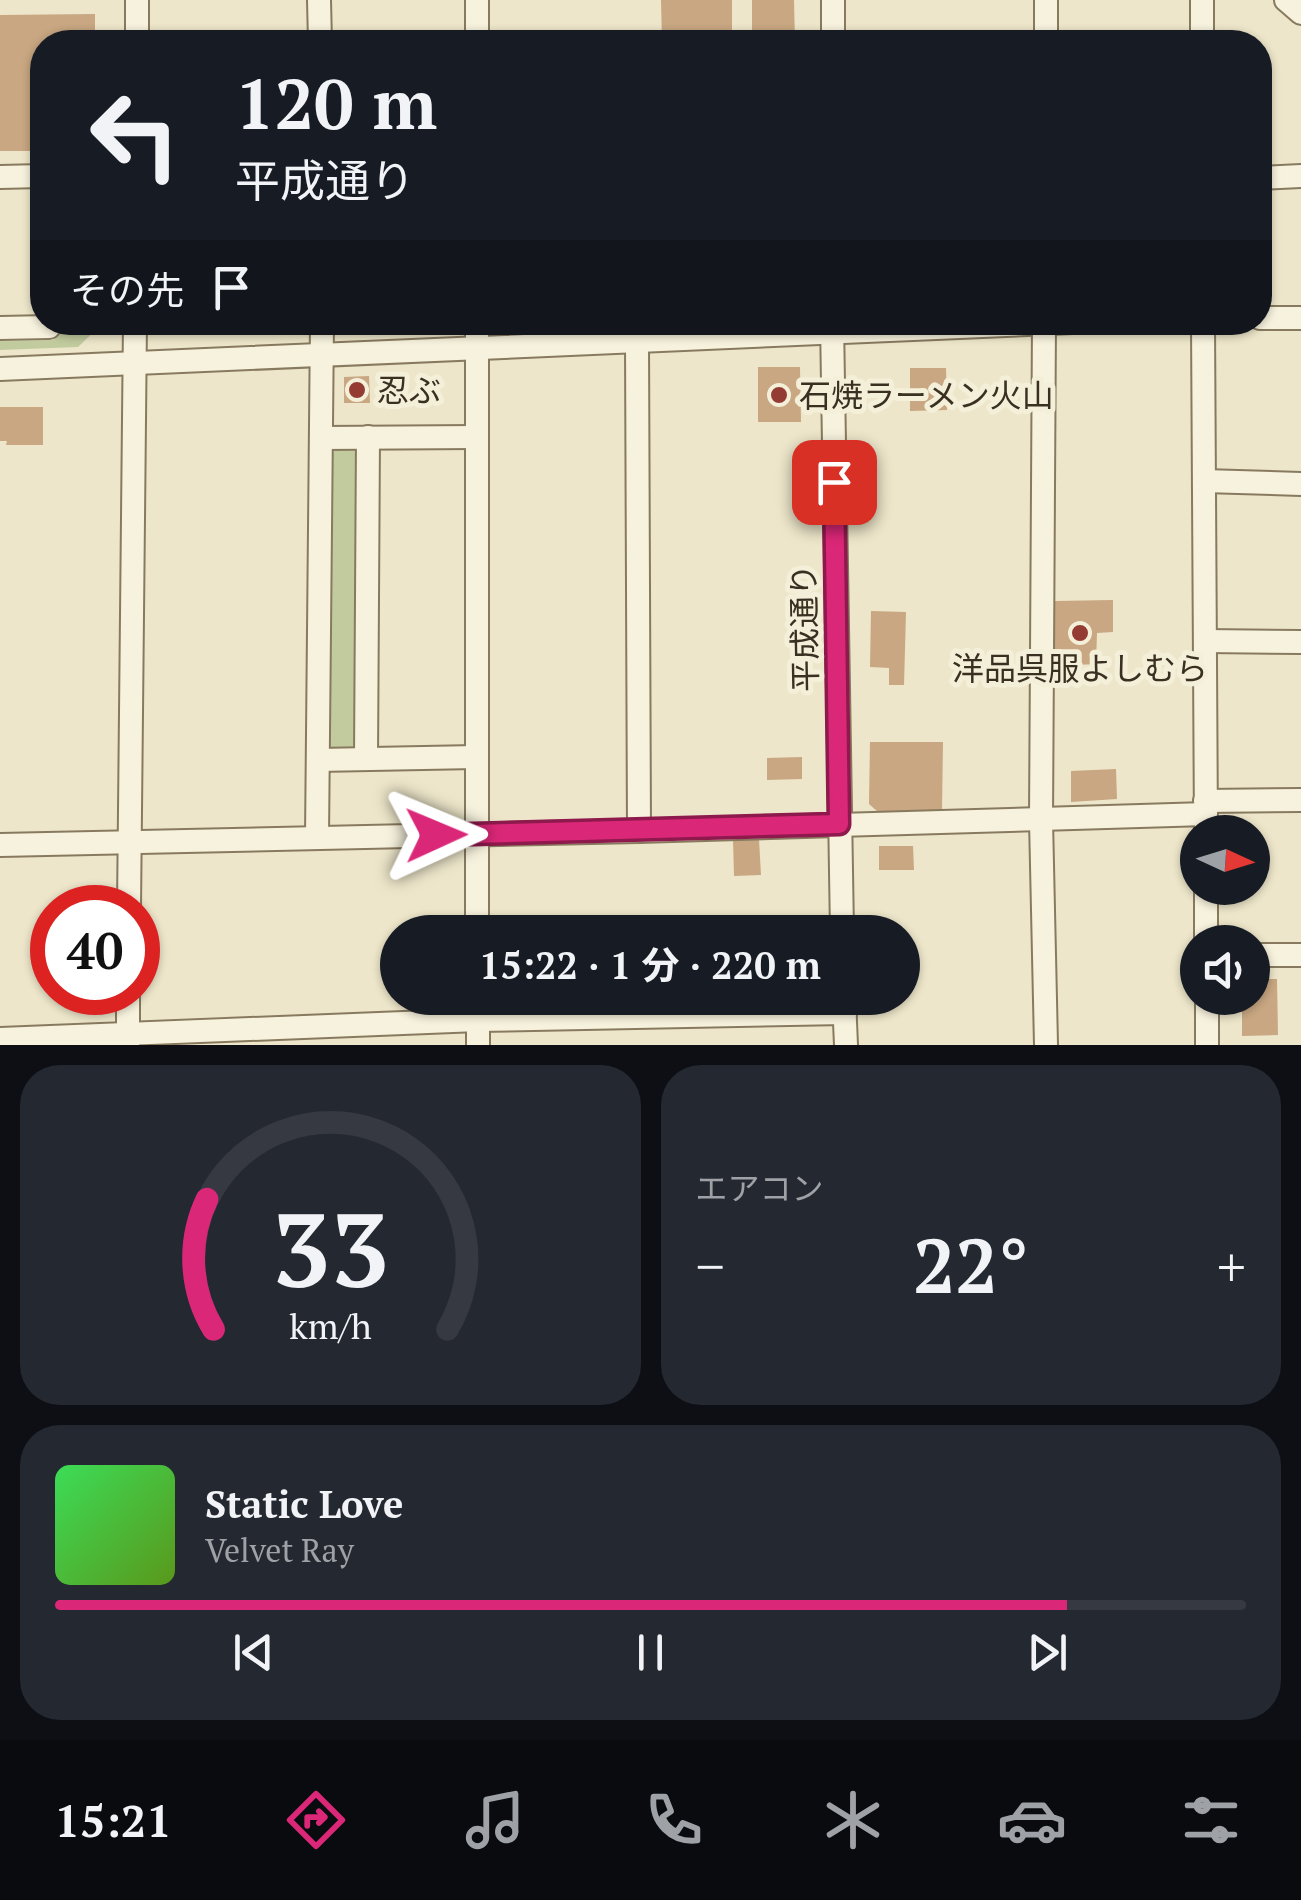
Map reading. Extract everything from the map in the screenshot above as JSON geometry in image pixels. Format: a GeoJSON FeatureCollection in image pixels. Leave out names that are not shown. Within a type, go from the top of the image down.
{"type":"FeatureCollection","features":[{"type":"Feature","properties":{"kind":"street"},"geometry":{"type":"LineString","coordinates":[[137,0],[137,30]]}},
{"type":"Feature","properties":{"kind":"street"},"geometry":{"type":"LineString","coordinates":[[320,0],[320,30]]}},
{"type":"Feature","properties":{"kind":"street"},"geometry":{"type":"LineString","coordinates":[[476,0],[477,30]]}},
{"type":"Feature","properties":{"kind":"street"},"geometry":{"type":"LineString","coordinates":[[833,0],[833,30]]}},
{"type":"Feature","properties":{"kind":"street"},"geometry":{"type":"LineString","coordinates":[[1046,0],[1046,30]]}},
{"type":"Feature","properties":{"kind":"street"},"geometry":{"type":"LineString","coordinates":[[1202,0],[1202,30]]}},
{"type":"Feature","properties":{"kind":"street"},"geometry":{"type":"LineString","coordinates":[[1286,0],[1301,13]]}},
{"type":"Feature","properties":{"kind":"street"},"geometry":{"type":"LineString","coordinates":[[0,177],[30,176]]}},
{"type":"Feature","properties":{"kind":"street"},"geometry":{"type":"LineString","coordinates":[[1272,177],[1301,176]]}},
{"type":"Feature","properties":{"kind":"street"},"geometry":{"type":"LineString","coordinates":[[1272,318],[1301,318]]}},
{"type":"Feature","properties":{"kind":"street"},"geometry":{"type":"LineString","coordinates":[[0,328],[30,327]]}},
{"type":"Feature","properties":{"kind":"street"},"geometry":{"type":"LineString","coordinates":[[129,885],[134,335]]}},
{"type":"Feature","properties":{"kind":"street"},"geometry":{"type":"LineString","coordinates":[[317,837],[322,335]]}},
{"type":"Feature","properties":{"kind":"street"},"geometry":{"type":"LineString","coordinates":[[477,915],[478,335]]}},
{"type":"Feature","properties":{"kind":"street"},"geometry":{"type":"LineString","coordinates":[[0,369],[478,350],[722,335]]}},
{"type":"Feature","properties":{"kind":"street","name":"平成通り"},"geometry":{"type":"LineString","coordinates":[[832,335],[842,915]]}},
{"type":"Feature","properties":{"kind":"street"},"geometry":{"type":"LineString","coordinates":[[1044,335],[1042,820],[1046,1045]]}},
{"type":"Feature","properties":{"kind":"street"},"geometry":{"type":"LineString","coordinates":[[1204,335],[1206,815]]}},
{"type":"Feature","properties":{"kind":"street"},"geometry":{"type":"LineString","coordinates":[[637,342],[639,831]]}},
{"type":"Feature","properties":{"kind":"street"},"geometry":{"type":"LineString","coordinates":[[322,438],[477,436]]}},
{"type":"Feature","properties":{"kind":"street"},"geometry":{"type":"LineString","coordinates":[[366,758],[368,437]]}},
{"type":"Feature","properties":{"kind":"street"},"geometry":{"type":"LineString","coordinates":[[1204,481],[1301,484]]}},
{"type":"Feature","properties":{"kind":"street"},"geometry":{"type":"LineString","coordinates":[[1204,641],[1301,642]]}},
{"type":"Feature","properties":{"kind":"street"},"geometry":{"type":"LineString","coordinates":[[318,760],[476,757]]}},
{"type":"Feature","properties":{"kind":"street"},"geometry":{"type":"LineString","coordinates":[[1212,815],[1301,800]]}},
{"type":"Feature","properties":{"kind":"street"},"geometry":{"type":"LineString","coordinates":[[0,845],[1180,817]]}},
{"type":"Feature","properties":{"kind":"street"},"geometry":{"type":"LineString","coordinates":[[1270,955],[1301,954]]}},
{"type":"Feature","properties":{"kind":"street"},"geometry":{"type":"LineString","coordinates":[[0,1039],[128,1039],[408,1015]]}},
{"type":"Feature","properties":{"kind":"street"},"geometry":{"type":"LineString","coordinates":[[478,1015],[478,1045]]}},
{"type":"Feature","properties":{"kind":"street"},"geometry":{"type":"LineString","coordinates":[[845,1015],[846,1045]]}},
{"type":"Feature","properties":{"kind":"street"},"geometry":{"type":"LineString","coordinates":[[1207,1015],[1207,1045]]}},
{"type":"Feature","properties":{"kind":"green space"},"geometry":{"type":"Polygon","coordinates":[[[57,335],[90,335],[78,347],[0,350],[0,341],[53,340],[57,335]]]}},
{"type":"Feature","properties":{"kind":"green space"},"geometry":{"type":"Polygon","coordinates":[[[360,444],[359,751],[327,753],[330,445],[360,444]]]}},
{"type":"Feature","properties":{"kind":"building"},"geometry":{"type":"Polygon","coordinates":[[[661,0],[732,0],[732,30],[662,30],[661,0]]]}},
{"type":"Feature","properties":{"kind":"building"},"geometry":{"type":"Polygon","coordinates":[[[752,0],[794,0],[795,30],[752,30],[752,0]]]}},
{"type":"Feature","properties":{"kind":"building"},"geometry":{"type":"Polygon","coordinates":[[[95,14],[95,30],[30,30],[30,151],[0,151],[0,15],[95,14]]]}},
{"type":"Feature","properties":{"kind":"building","name":"石焼ラーメン火山"},"geometry":{"type":"Polygon","coordinates":[[[758,367],[800,367],[801,422],[758,422],[758,367]]]}},
{"type":"Feature","properties":{"kind":"building"},"geometry":{"type":"Polygon","coordinates":[[[910,368],[946,368],[947,410],[910,411],[910,368]]]}},
{"type":"Feature","properties":{"kind":"building","name":"忍ぶ"},"geometry":{"type":"Polygon","coordinates":[[[369,376],[370,403],[344,403],[344,377],[369,376]]]}},
{"type":"Feature","properties":{"kind":"building"},"geometry":{"type":"Polygon","coordinates":[[[0,407],[43,407],[43,445],[6,445],[7,441],[0,441],[0,407]]]}},
{"type":"Feature","properties":{"kind":"building","name":"洋品呉服よしむら"},"geometry":{"type":"Polygon","coordinates":[[[1113,600],[1113,632],[1097,633],[1096,664],[1055,666],[1055,601],[1113,600]]]}},
{"type":"Feature","properties":{"kind":"building"},"geometry":{"type":"Polygon","coordinates":[[[871,611],[906,612],[904,685],[889,685],[889,668],[870,667],[871,611]]]}},
{"type":"Feature","properties":{"kind":"building"},"geometry":{"type":"Polygon","coordinates":[[[870,742],[943,742],[942,811],[877,811],[869,804],[870,742]]]}},
{"type":"Feature","properties":{"kind":"building"},"geometry":{"type":"Polygon","coordinates":[[[802,757],[802,779],[767,780],[767,758],[802,757]]]}},
{"type":"Feature","properties":{"kind":"building"},"geometry":{"type":"Polygon","coordinates":[[[1116,769],[1117,799],[1071,802],[1071,771],[1116,769]]]}},
{"type":"Feature","properties":{"kind":"building"},"geometry":{"type":"Polygon","coordinates":[[[759,839],[761,875],[734,876],[733,840],[759,839]]]}},
{"type":"Feature","properties":{"kind":"building"},"geometry":{"type":"Polygon","coordinates":[[[879,846],[913,846],[914,870],[879,870],[879,846]]]}},
{"type":"Feature","properties":{"kind":"building"},"geometry":{"type":"Polygon","coordinates":[[[1270,979],[1277,979],[1278,1035],[1242,1036],[1242,1015],[1270,1015],[1270,979]]]}},
{"type":"Feature","properties":{"kind":"place","name":"忍ぶ"},"geometry":{"type":"Point","coordinates":[357,390]}},
{"type":"Feature","properties":{"kind":"place","name":"石焼ラーメン火山"},"geometry":{"type":"Point","coordinates":[779,395]}},
{"type":"Feature","properties":{"kind":"place","name":"洋品呉服よしむら"},"geometry":{"type":"Point","coordinates":[1080,633]}},
{"type":"Feature","properties":{"kind":"route"},"geometry":{"type":"LineString","coordinates":[[436,835],[839,824],[834,482]]}}]}
